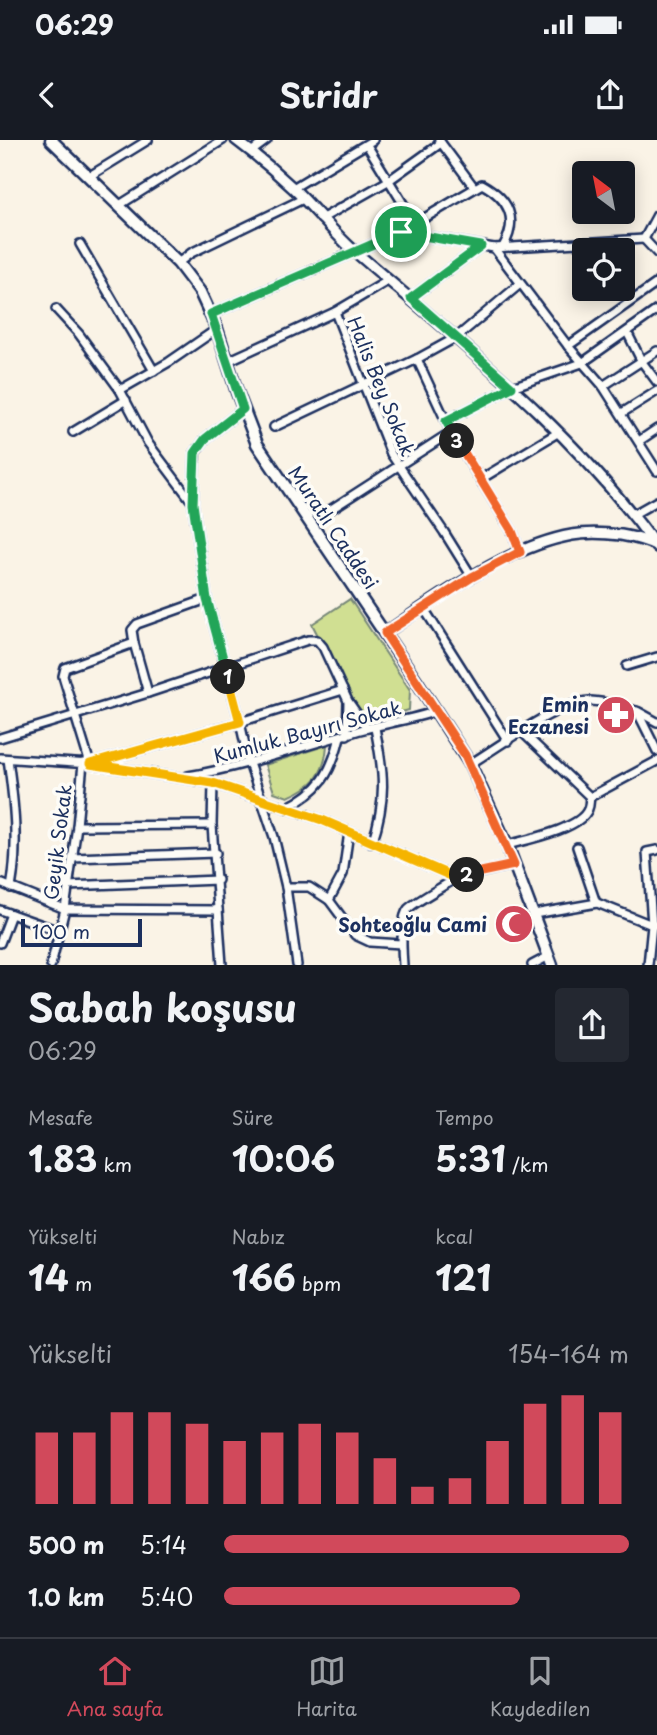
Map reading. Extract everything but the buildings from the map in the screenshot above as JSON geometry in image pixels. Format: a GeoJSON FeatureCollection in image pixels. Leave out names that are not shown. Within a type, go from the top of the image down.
{"type":"FeatureCollection","features":[{"type":"Feature","properties":{"kind":"main road","name":"Muratlı Caddesi"},"geometry":{"type":"LineString","coordinates":[[57,142],[88,177],[178,262],[200,292],[217,329],[257,444],[470,764],[507,845],[550,960]]}},
{"type":"Feature","properties":{"kind":"street"},"geometry":{"type":"LineString","coordinates":[[88,177],[148,140]]}},
{"type":"Feature","properties":{"kind":"street"},"geometry":{"type":"LineString","coordinates":[[118,206],[223,140]]}},
{"type":"Feature","properties":{"kind":"street"},"geometry":{"type":"LineString","coordinates":[[236,140],[293,188],[356,252],[457,337],[559,432],[607,481],[657,547]]}},
{"type":"Feature","properties":{"kind":"street"},"geometry":{"type":"LineString","coordinates":[[251,152],[267,140]]}},
{"type":"Feature","properties":{"kind":"street"},"geometry":{"type":"LineString","coordinates":[[321,219],[388,181],[440,141],[474,187]]}},
{"type":"Feature","properties":{"kind":"street"},"geometry":{"type":"LineString","coordinates":[[293,188],[370,142],[388,181],[415,223]]}},
{"type":"Feature","properties":{"kind":"street"},"geometry":{"type":"LineString","coordinates":[[211,314],[401,232],[482,184],[504,202],[512,219],[509,237],[503,247]]}},
{"type":"Feature","properties":{"kind":"street"},"geometry":{"type":"LineString","coordinates":[[178,262],[191,253],[303,199]]}},
{"type":"Feature","properties":{"kind":"street"},"geometry":{"type":"LineString","coordinates":[[644,239],[657,215]]}},
{"type":"Feature","properties":{"kind":"street"},"geometry":{"type":"LineString","coordinates":[[401,232],[494,248],[644,239]]}},
{"type":"Feature","properties":{"kind":"street"},"geometry":{"type":"LineString","coordinates":[[644,239],[657,253]]}},
{"type":"Feature","properties":{"kind":"street"},"geometry":{"type":"LineString","coordinates":[[80,244],[154,371]]}},
{"type":"Feature","properties":{"kind":"street"},"geometry":{"type":"LineString","coordinates":[[411,298],[481,246]]}},
{"type":"Feature","properties":{"kind":"street"},"geometry":{"type":"LineString","coordinates":[[494,248],[568,346],[603,386],[657,471]]}},
{"type":"Feature","properties":{"kind":"street"},"geometry":{"type":"LineString","coordinates":[[228,361],[335,312],[389,280]]}},
{"type":"Feature","properties":{"kind":"street"},"geometry":{"type":"LineString","coordinates":[[568,346],[657,283]]}},
{"type":"Feature","properties":{"kind":"street"},"geometry":{"type":"LineString","coordinates":[[274,427],[457,337],[520,284]]}},
{"type":"Feature","properties":{"kind":"street"},"geometry":{"type":"LineString","coordinates":[[56,309],[79,334],[120,390],[148,443],[193,504]]}},
{"type":"Feature","properties":{"kind":"street"},"geometry":{"type":"LineString","coordinates":[[446,421],[512,387],[582,363],[657,310]]}},
{"type":"Feature","properties":{"kind":"street","name":"Halis Bey Sokak"},"geometry":{"type":"LineString","coordinates":[[335,312],[397,466],[472,577]]}},
{"type":"Feature","properties":{"kind":"street"},"geometry":{"type":"LineString","coordinates":[[120,390],[217,329]]}},
{"type":"Feature","properties":{"kind":"street"},"geometry":{"type":"LineString","coordinates":[[627,332],[642,362],[657,382]]}},
{"type":"Feature","properties":{"kind":"street"},"geometry":{"type":"LineString","coordinates":[[603,386],[657,351]]}},
{"type":"Feature","properties":{"kind":"street"},"geometry":{"type":"LineString","coordinates":[[417,359],[451,432],[512,531],[520,552]]}},
{"type":"Feature","properties":{"kind":"street"},"geometry":{"type":"LineString","coordinates":[[622,413],[657,391]]}},
{"type":"Feature","properties":{"kind":"street"},"geometry":{"type":"LineString","coordinates":[[72,432],[126,401]]}},
{"type":"Feature","properties":{"kind":"street"},"geometry":{"type":"LineString","coordinates":[[243,409],[205,439],[195,453],[193,504],[207,599],[249,763],[264,802],[286,887],[297,965]]}},
{"type":"Feature","properties":{"kind":"street"},"geometry":{"type":"LineString","coordinates":[[639,441],[657,429]]}},
{"type":"Feature","properties":{"kind":"street"},"geometry":{"type":"LineString","coordinates":[[319,517],[451,432]]}},
{"type":"Feature","properties":{"kind":"street"},"geometry":{"type":"LineString","coordinates":[[481,479],[559,432]]}},
{"type":"Feature","properties":{"kind":"street"},"geometry":{"type":"LineString","coordinates":[[634,514],[657,501]]}},
{"type":"Feature","properties":{"kind":"street"},"geometry":{"type":"LineString","coordinates":[[385,633],[472,577],[520,552],[573,534],[627,536],[657,547]]}},
{"type":"Feature","properties":{"kind":"street"},"geometry":{"type":"LineString","coordinates":[[148,694],[132,630],[137,624],[207,599]]}},
{"type":"Feature","properties":{"kind":"street"},"geometry":{"type":"LineString","coordinates":[[423,607],[508,741]]}},
{"type":"Feature","properties":{"kind":"street"},"geometry":{"type":"LineString","coordinates":[[0,738],[148,694],[308,640],[317,640],[323,647],[348,701],[371,728],[384,787],[379,824],[372,843]]}},
{"type":"Feature","properties":{"kind":"street"},"geometry":{"type":"LineString","coordinates":[[86,763],[76,716],[63,676],[65,668],[134,643]]}},
{"type":"Feature","properties":{"kind":"street"},"geometry":{"type":"LineString","coordinates":[[627,666],[657,658]]}},
{"type":"Feature","properties":{"kind":"street"},"geometry":{"type":"LineString","coordinates":[[86,763],[240,722],[343,690]]}},
{"type":"Feature","properties":{"kind":"street"},"geometry":{"type":"LineString","coordinates":[[286,808],[317,789],[327,777],[344,736],[348,701]]}},
{"type":"Feature","properties":{"kind":"street"},"geometry":{"type":"LineString","coordinates":[[470,764],[554,712],[591,701],[637,711],[657,722]]}},
{"type":"Feature","properties":{"kind":"street","name":"Kumluk Bayırı Sokak"},"geometry":{"type":"LineString","coordinates":[[183,777],[249,763],[437,711]]}},
{"type":"Feature","properties":{"kind":"street"},"geometry":{"type":"LineString","coordinates":[[637,711],[654,734],[657,751]]}},
{"type":"Feature","properties":{"kind":"street"},"geometry":{"type":"LineString","coordinates":[[522,733],[590,797]]}},
{"type":"Feature","properties":{"kind":"street"},"geometry":{"type":"LineString","coordinates":[[11,888],[15,868],[15,809],[4,758],[86,763],[213,783],[349,832],[456,878]]}},
{"type":"Feature","properties":{"kind":"street"},"geometry":{"type":"LineString","coordinates":[[590,797],[657,761]]}},
{"type":"Feature","properties":{"kind":"street","name":"Geyik Sokak"},"geometry":{"type":"LineString","coordinates":[[51,965],[65,909],[86,763]]}},
{"type":"Feature","properties":{"kind":"street"},"geometry":{"type":"LineString","coordinates":[[213,783],[212,825],[222,965]]}},
{"type":"Feature","properties":{"kind":"street"},"geometry":{"type":"LineString","coordinates":[[507,845],[547,835],[582,818],[588,809],[590,797]]}},
{"type":"Feature","properties":{"kind":"street"},"geometry":{"type":"LineString","coordinates":[[77,826],[212,825]]}},
{"type":"Feature","properties":{"kind":"street"},"geometry":{"type":"LineString","coordinates":[[329,900],[343,874],[349,832]]}},
{"type":"Feature","properties":{"kind":"street"},"geometry":{"type":"LineString","coordinates":[[577,847],[596,903]]}},
{"type":"Feature","properties":{"kind":"street"},"geometry":{"type":"LineString","coordinates":[[648,965],[654,925],[647,852],[657,850]]}},
{"type":"Feature","properties":{"kind":"street"},"geometry":{"type":"LineString","coordinates":[[72,858],[216,853]]}},
{"type":"Feature","properties":{"kind":"street"},"geometry":{"type":"LineString","coordinates":[[403,965],[401,944],[405,912],[411,905],[456,878],[514,865]]}},
{"type":"Feature","properties":{"kind":"street"},"geometry":{"type":"LineString","coordinates":[[67,886],[218,880]]}},
{"type":"Feature","properties":{"kind":"street"},"geometry":{"type":"LineString","coordinates":[[0,883],[65,909],[218,910]]}},
{"type":"Feature","properties":{"kind":"street"},"geometry":{"type":"LineString","coordinates":[[286,887],[309,887],[329,900],[355,935],[370,942],[401,944]]}},
{"type":"Feature","properties":{"kind":"street"},"geometry":{"type":"LineString","coordinates":[[534,914],[596,903],[654,925]]}},
{"type":"Feature","properties":{"kind":"street"},"geometry":{"type":"LineString","coordinates":[[0,910],[59,931]]}},
{"type":"Feature","properties":{"kind":"street"},"geometry":{"type":"LineString","coordinates":[[0,943],[11,914]]}},
{"type":"Feature","properties":{"kind":"street"},"geometry":{"type":"LineString","coordinates":[[532,965],[550,960]]}},
{"type":"Feature","properties":{"kind":"green space"},"geometry":{"type":"Polygon","coordinates":[[[350,599],[410,690],[409,710],[366,722],[356,709],[312,624],[350,599]]]}},
{"type":"Feature","properties":{"kind":"green space"},"geometry":{"type":"Polygon","coordinates":[[[327,745],[324,764],[311,783],[288,797],[274,792],[265,765],[327,745]]]}},
{"type":"Feature","properties":{"kind":"place","name":"Emin Eczanesi"},"geometry":{"type":"Point","coordinates":[616,715]}},
{"type":"Feature","properties":{"kind":"place","name":"Sohteoğlu Cami"},"geometry":{"type":"Point","coordinates":[514,924]}},
{"type":"Feature","properties":{"kind":"route"},"geometry":{"type":"LineString","coordinates":[[401,232],[481,246],[411,298],[512,387],[446,421],[512,531],[520,552],[472,577],[385,633],[465,755],[514,865],[456,878],[322,820],[213,783],[90,764],[240,722],[207,599],[193,504],[195,453],[205,439],[243,409],[211,314],[401,232]]}}]}
